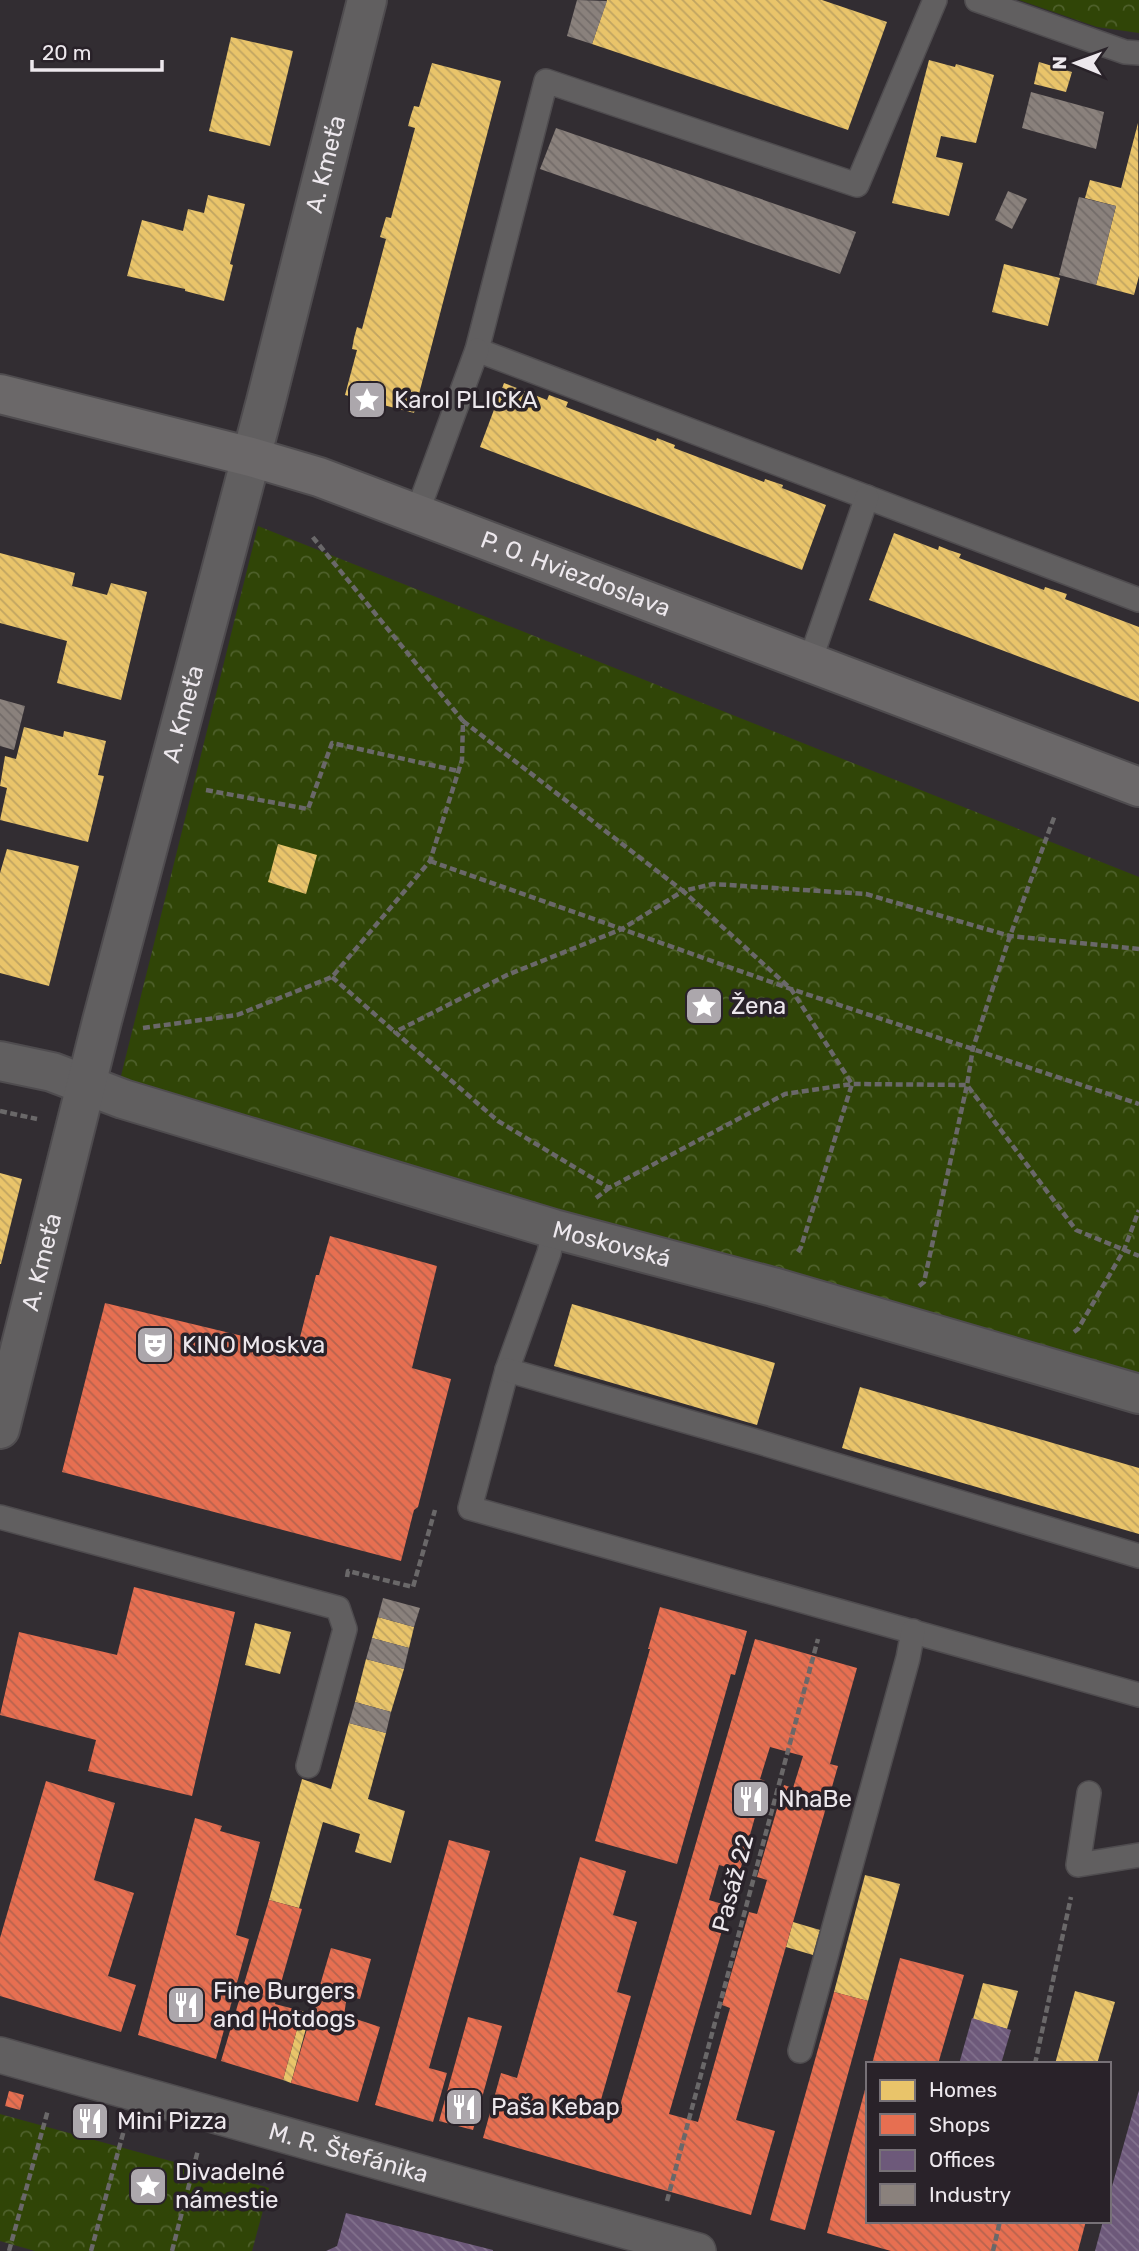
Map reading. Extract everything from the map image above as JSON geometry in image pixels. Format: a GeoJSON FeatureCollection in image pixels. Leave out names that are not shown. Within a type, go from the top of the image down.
{"type":"FeatureCollection","features":[{"type":"Feature","properties":{"kind":"main road","name":"P. O. Hviezdoslava"},"geometry":{"type":"LineString","coordinates":[[0,394],[251,457],[319,477],[1139,787]]}},
{"type":"Feature","properties":{"kind":"street","name":"A. Kmeťa"},"geometry":{"type":"LineString","coordinates":[[0,1429],[102,1021],[251,457],[367,0]]}},
{"type":"Feature","properties":{"kind":"street","name":"Moskovská"},"geometry":{"type":"LineString","coordinates":[[0,1061],[51,1072],[136,1103],[554,1229],[773,1287],[1139,1394]]}},
{"type":"Feature","properties":{"kind":"street","name":"M. R. Štefánika"},"geometry":{"type":"LineString","coordinates":[[0,2055],[698,2251]]}},
{"type":"Feature","properties":{"kind":"lane"},"geometry":{"type":"LineString","coordinates":[[416,513],[477,350],[546,81],[857,185],[935,0]]}},
{"type":"Feature","properties":{"kind":"lane"},"geometry":{"type":"LineString","coordinates":[[976,0],[1125,52],[1139,53]]}},
{"type":"Feature","properties":{"kind":"lane"},"geometry":{"type":"LineString","coordinates":[[477,350],[1139,600]]}},
{"type":"Feature","properties":{"kind":"lane"},"geometry":{"type":"LineString","coordinates":[[810,661],[867,497]]}},
{"type":"Feature","properties":{"kind":"lane"},"geometry":{"type":"LineString","coordinates":[[554,1229],[549,1253],[506,1370],[470,1508],[1139,1693]]}},
{"type":"Feature","properties":{"kind":"lane"},"geometry":{"type":"LineString","coordinates":[[506,1370],[1139,1556]]}},
{"type":"Feature","properties":{"kind":"lane"},"geometry":{"type":"LineString","coordinates":[[0,1517],[338,1608],[345,1629],[308,1766]]}},
{"type":"Feature","properties":{"kind":"lane"},"geometry":{"type":"LineString","coordinates":[[800,2051],[905,1671],[913,1631]]}},
{"type":"Feature","properties":{"kind":"lane"},"geometry":{"type":"LineString","coordinates":[[1089,1793],[1078,1865],[1139,1855]]}},
{"type":"Feature","properties":{"kind":"path"},"geometry":{"type":"LineString","coordinates":[[311,536],[463,722],[683,891],[791,989],[852,1084]]}},
{"type":"Feature","properties":{"kind":"path"},"geometry":{"type":"LineString","coordinates":[[102,1021],[140,1029],[237,1015],[332,977],[430,861],[462,760],[463,722]]}},
{"type":"Feature","properties":{"kind":"path"},"geometry":{"type":"LineString","coordinates":[[202,789],[308,809],[332,743],[458,771]]}},
{"type":"Feature","properties":{"kind":"path"},"geometry":{"type":"LineString","coordinates":[[876,1317],[924,1282],[973,1048],[1010,936],[1055,815]]}},
{"type":"Feature","properties":{"kind":"path"},"geometry":{"type":"LineString","coordinates":[[430,861],[791,989],[1139,1104]]}},
{"type":"Feature","properties":{"kind":"path"},"geometry":{"type":"LineString","coordinates":[[394,1032],[507,975],[622,929],[683,891],[713,884],[866,894],[1010,936],[1139,949]]}},
{"type":"Feature","properties":{"kind":"path"},"geometry":{"type":"LineString","coordinates":[[332,977],[498,1121],[609,1188],[785,1094],[852,1084],[967,1085]]}},
{"type":"Feature","properties":{"kind":"path"},"geometry":{"type":"LineString","coordinates":[[773,1287],[801,1247],[852,1084]]}},
{"type":"Feature","properties":{"kind":"path"},"geometry":{"type":"LineString","coordinates":[[967,1085],[1076,1230],[1139,1256]]}},
{"type":"Feature","properties":{"kind":"path"},"geometry":{"type":"LineString","coordinates":[[1029,1362],[1078,1329],[1124,1250],[1139,1210]]}},
{"type":"Feature","properties":{"kind":"path"},"geometry":{"type":"LineString","coordinates":[[338,1608],[348,1571],[413,1587],[438,1499],[470,1508]]}},
{"type":"Feature","properties":{"kind":"path","name":"Pasáž 22"},"geometry":{"type":"LineString","coordinates":[[658,2240],[688,2119],[814,1656]]}},
{"type":"Feature","properties":{"kind":"path"},"geometry":{"type":"LineString","coordinates":[[1035,2062],[1078,1865]]}},
{"type":"Feature","properties":{"kind":"path"},"geometry":{"type":"LineString","coordinates":[[9,2251],[58,2071]]}},
{"type":"Feature","properties":{"kind":"path"},"geometry":{"type":"LineString","coordinates":[[91,2251],[134,2093]]}},
{"type":"Feature","properties":{"kind":"path"},"geometry":{"type":"LineString","coordinates":[[172,2251],[207,2113]]}},
{"type":"Feature","properties":{"kind":"path"},"geometry":{"type":"LineString","coordinates":[[993,2251],[1000,2223]]}},
{"type":"Feature","properties":{"kind":"green space"},"geometry":{"type":"Polygon","coordinates":[[[1019,0],[1139,0],[1139,33],[1097,27],[1019,0]]]}},
{"type":"Feature","properties":{"kind":"green space"},"geometry":{"type":"Polygon","coordinates":[[[258,526],[1139,877],[1139,1385],[117,1092],[258,526]]]}},
{"type":"Feature","properties":{"kind":"green space"},"geometry":{"type":"Polygon","coordinates":[[[0,2114],[269,2188],[252,2251],[35,2251],[0,2241],[0,2114]]]}},
{"type":"Feature","properties":{"kind":"building: Homes"},"geometry":{"type":"Polygon","coordinates":[[[607,0],[822,0],[887,22],[848,130],[592,44],[607,0]]]}},
{"type":"Feature","properties":{"kind":"building: Homes"},"geometry":{"type":"Polygon","coordinates":[[[231,37],[293,51],[270,146],[209,131],[231,37]]]}},
{"type":"Feature","properties":{"kind":"building: Homes"},"geometry":{"type":"Polygon","coordinates":[[[929,60],[955,67],[956,64],[994,75],[976,143],[941,136],[936,157],[963,163],[949,216],[892,203],[929,60]]]}},
{"type":"Feature","properties":{"kind":"building: Homes"},"geometry":{"type":"Polygon","coordinates":[[[1039,62],[1072,72],[1066,92],[1034,84],[1039,62]]]}},
{"type":"Feature","properties":{"kind":"building: Homes"},"geometry":{"type":"Polygon","coordinates":[[[432,63],[501,81],[414,413],[345,395],[357,350],[352,349],[354,338],[357,327],[362,329],[386,239],[380,237],[386,217],[391,218],[415,128],[408,126],[414,106],[419,107],[432,63]]]}},
{"type":"Feature","properties":{"kind":"building: Homes"},"geometry":{"type":"Polygon","coordinates":[[[1138,123],[1139,276],[1134,295],[1096,285],[1116,206],[1085,198],[1090,180],[1121,188],[1138,123]]]}},
{"type":"Feature","properties":{"kind":"building: Homes"},"geometry":{"type":"Polygon","coordinates":[[[208,195],[245,204],[224,301],[127,276],[142,220],[183,231],[188,209],[204,213],[208,195]]]}},
{"type":"Feature","properties":{"kind":"building: Homes"},"geometry":{"type":"Polygon","coordinates":[[[1004,264],[1060,278],[1048,326],[992,312],[1004,264]]]}},
{"type":"Feature","properties":{"kind":"building: Homes"},"geometry":{"type":"Polygon","coordinates":[[[504,383],[547,400],[549,395],[568,402],[566,407],[656,441],[657,438],[675,445],[674,448],[764,482],[765,479],[783,485],[782,488],[826,505],[802,570],[480,447],[504,383]]]}},
{"type":"Feature","properties":{"kind":"building: Homes"},"geometry":{"type":"Polygon","coordinates":[[[894,533],[938,550],[939,546],[961,554],[959,558],[1044,590],[1045,587],[1067,594],[1065,599],[1139,627],[1139,702],[869,600],[894,533]]]}},
{"type":"Feature","properties":{"kind":"building: Homes"},"geometry":{"type":"Polygon","coordinates":[[[0,553],[75,573],[72,586],[107,595],[111,583],[147,592],[121,700],[57,683],[67,641],[0,623],[0,553]]]}},
{"type":"Feature","properties":{"kind":"building: Homes"},"geometry":{"type":"Polygon","coordinates":[[[24,727],[63,737],[64,731],[106,741],[98,775],[104,776],[88,842],[0,820],[7,788],[0,786],[5,756],[16,759],[24,727]]]}},
{"type":"Feature","properties":{"kind":"building: Homes"},"geometry":{"type":"Polygon","coordinates":[[[278,844],[317,855],[306,894],[268,882],[278,844]]]}},
{"type":"Feature","properties":{"kind":"building: Homes"},"geometry":{"type":"Polygon","coordinates":[[[7,849],[79,866],[49,986],[0,973],[0,873],[7,849]]]}},
{"type":"Feature","properties":{"kind":"building: Homes"},"geometry":{"type":"Polygon","coordinates":[[[0,1173],[22,1179],[1,1264],[0,1264],[0,1173]]]}},
{"type":"Feature","properties":{"kind":"building: Homes"},"geometry":{"type":"Polygon","coordinates":[[[572,1304],[775,1363],[757,1425],[554,1366],[572,1304]]]}},
{"type":"Feature","properties":{"kind":"building: Homes"},"geometry":{"type":"Polygon","coordinates":[[[860,1387],[1139,1468],[1139,1534],[842,1448],[860,1387]]]}},
{"type":"Feature","properties":{"kind":"building: Homes"},"geometry":{"type":"Polygon","coordinates":[[[378,1617],[414,1627],[409,1648],[372,1638],[378,1617]]]}},
{"type":"Feature","properties":{"kind":"building: Homes"},"geometry":{"type":"Polygon","coordinates":[[[255,1623],[291,1632],[280,1674],[245,1665],[255,1623]]]}},
{"type":"Feature","properties":{"kind":"building: Homes"},"geometry":{"type":"Polygon","coordinates":[[[366,1659],[404,1669],[391,1712],[355,1702],[366,1659]]]}},
{"type":"Feature","properties":{"kind":"building: Homes"},"geometry":{"type":"Polygon","coordinates":[[[349,1723],[386,1733],[368,1799],[405,1811],[391,1863],[355,1852],[360,1834],[323,1822],[299,1908],[269,1900],[302,1779],[331,1789],[349,1723]]]}},
{"type":"Feature","properties":{"kind":"building: Homes"},"geometry":{"type":"Polygon","coordinates":[[[865,1875],[900,1884],[868,2001],[834,1992],[865,1875]]]}},
{"type":"Feature","properties":{"kind":"building: Homes"},"geometry":{"type":"Polygon","coordinates":[[[793,1922],[820,1930],[813,1955],[786,1947],[793,1922]]]}},
{"type":"Feature","properties":{"kind":"building: Homes"},"geometry":{"type":"Polygon","coordinates":[[[983,1983],[1018,1991],[1007,2029],[973,2019],[983,1983]]]}},
{"type":"Feature","properties":{"kind":"building: Homes"},"geometry":{"type":"Polygon","coordinates":[[[1075,1991],[1115,2002],[1098,2062],[1056,2062],[1075,1991]]]}},
{"type":"Feature","properties":{"kind":"building: Homes"},"geometry":{"type":"Polygon","coordinates":[[[302,2011],[310,2014],[291,2083],[283,2080],[302,2011]]]}},
{"type":"Feature","properties":{"kind":"building: Shops"},"geometry":{"type":"Polygon","coordinates":[[[330,1236],[437,1266],[412,1368],[451,1379],[401,1561],[62,1472],[105,1303],[297,1349],[316,1275],[319,1275],[330,1236]]]}},
{"type":"Feature","properties":{"kind":"building: Shops"},"geometry":{"type":"Polygon","coordinates":[[[134,1587],[235,1612],[192,1796],[88,1771],[96,1740],[0,1715],[19,1632],[117,1655],[134,1587]]]}},
{"type":"Feature","properties":{"kind":"building: Shops"},"geometry":{"type":"Polygon","coordinates":[[[660,1607],[747,1631],[735,1675],[731,1674],[677,1864],[595,1841],[660,1607]]]}},
{"type":"Feature","properties":{"kind":"building: Shops"},"geometry":{"type":"Polygon","coordinates":[[[755,1639],[857,1668],[830,1764],[838,1766],[736,2120],[775,2131],[751,2215],[483,2138],[501,2073],[517,2078],[580,1857],[626,1871],[613,1915],[637,1922],[617,1992],[631,1996],[598,2110],[617,2116],[755,1639]],[[770,1747],[760,1779],[765,1781],[740,1871],[719,1865],[709,1900],[729,1906],[669,2114],[698,2122],[730,2008],[722,2005],[749,1912],[757,1914],[767,1880],[757,1877],[784,1785],[793,1788],[803,1756],[770,1747]]]}},
{"type":"Feature","properties":{"kind":"building: Shops"},"geometry":{"type":"Polygon","coordinates":[[[46,1781],[115,1803],[94,1880],[134,1893],[108,1976],[136,1985],[121,2032],[0,1996],[0,1938],[46,1781]]]}},
{"type":"Feature","properties":{"kind":"building: Shops"},"geometry":{"type":"Polygon","coordinates":[[[195,1818],[222,1826],[220,1831],[260,1842],[236,1935],[249,1939],[216,2059],[138,2035],[195,1818]]]}},
{"type":"Feature","properties":{"kind":"building: Shops"},"geometry":{"type":"Polygon","coordinates":[[[449,1840],[490,1851],[429,2068],[447,2073],[433,2122],[375,2105],[449,1840]]]}},
{"type":"Feature","properties":{"kind":"building: Shops"},"geometry":{"type":"Polygon","coordinates":[[[269,1900],[302,1909],[275,2004],[302,2011],[283,2080],[221,2061],[269,1900]]]}},
{"type":"Feature","properties":{"kind":"building: Shops"},"geometry":{"type":"Polygon","coordinates":[[[331,1948],[371,1959],[360,1999],[347,1996],[344,2015],[380,2027],[358,2102],[291,2083],[331,1948]]]}},
{"type":"Feature","properties":{"kind":"building: Shops"},"geometry":{"type":"Polygon","coordinates":[[[900,1958],[964,1975],[939,2062],[873,2062],[900,1958]]]}},
{"type":"Feature","properties":{"kind":"building: Shops"},"geometry":{"type":"Polygon","coordinates":[[[834,1992],[868,2001],[805,2230],[770,2220],[834,1992]]]}},
{"type":"Feature","properties":{"kind":"building: Shops"},"geometry":{"type":"Polygon","coordinates":[[[468,2017],[502,2026],[473,2130],[439,2121],[468,2017]]]}},
{"type":"Feature","properties":{"kind":"building: Shops"},"geometry":{"type":"Polygon","coordinates":[[[866,2086],[866,2223],[1085,2223],[1078,2251],[891,2251],[827,2233],[866,2086]]]}},
{"type":"Feature","properties":{"kind":"building: Shops"},"geometry":{"type":"Polygon","coordinates":[[[9,2091],[24,2095],[20,2110],[5,2106],[9,2091]]]}},
{"type":"Feature","properties":{"kind":"building: Shops","name":"Mini Pizza"},"geometry":{"type":"Polygon","coordinates":[[[84,2111],[100,2116],[96,2130],[81,2126],[84,2111]]]}},
{"type":"Feature","properties":{"kind":"building: Offices"},"geometry":{"type":"Polygon","coordinates":[[[972,2018],[1011,2030],[1002,2062],[960,2062],[972,2018]]]}},
{"type":"Feature","properties":{"kind":"building: Offices"},"geometry":{"type":"Polygon","coordinates":[[[1139,2090],[1139,2251],[1095,2251],[1102,2223],[1111,2223],[1111,2190],[1139,2090]]]}},
{"type":"Feature","properties":{"kind":"building: Offices"},"geometry":{"type":"Polygon","coordinates":[[[346,2213],[493,2251],[326,2251],[337,2246],[346,2213]]]}},
{"type":"Feature","properties":{"kind":"building: Industry"},"geometry":{"type":"Polygon","coordinates":[[[577,0],[607,1],[592,44],[567,36],[577,0]]]}},
{"type":"Feature","properties":{"kind":"building: Industry"},"geometry":{"type":"Polygon","coordinates":[[[1031,92],[1104,112],[1096,149],[1022,128],[1031,92]]]}},
{"type":"Feature","properties":{"kind":"building: Industry"},"geometry":{"type":"Polygon","coordinates":[[[556,128],[856,232],[840,274],[540,169],[556,128]]]}},
{"type":"Feature","properties":{"kind":"building: Industry"},"geometry":{"type":"Polygon","coordinates":[[[1008,191],[1027,199],[1012,229],[995,220],[1008,191]]]}},
{"type":"Feature","properties":{"kind":"building: Industry"},"geometry":{"type":"Polygon","coordinates":[[[1079,197],[1116,206],[1096,285],[1059,275],[1079,197]]]}},
{"type":"Feature","properties":{"kind":"building: Industry"},"geometry":{"type":"Polygon","coordinates":[[[0,699],[25,706],[14,750],[0,746],[0,699]]]}},
{"type":"Feature","properties":{"kind":"building: Industry"},"geometry":{"type":"Polygon","coordinates":[[[383,1598],[420,1608],[414,1627],[378,1617],[383,1598]]]}},
{"type":"Feature","properties":{"kind":"building: Industry"},"geometry":{"type":"Polygon","coordinates":[[[372,1638],[409,1648],[404,1669],[366,1659],[372,1638]]]}},
{"type":"Feature","properties":{"kind":"building: Industry"},"geometry":{"type":"Polygon","coordinates":[[[355,1702],[391,1712],[386,1733],[349,1723],[355,1702]]]}},
{"type":"Feature","properties":{"kind":"place","name":"Karol PLICKA"},"geometry":{"type":"Point","coordinates":[367,400]}},
{"type":"Feature","properties":{"kind":"place","name":"Žena"},"geometry":{"type":"Point","coordinates":[704,1006]}},
{"type":"Feature","properties":{"kind":"place","name":"KINO Moskva"},"geometry":{"type":"Point","coordinates":[155,1345]}},
{"type":"Feature","properties":{"kind":"place","name":"NhaBe"},"geometry":{"type":"Point","coordinates":[751,1799]}},
{"type":"Feature","properties":{"kind":"place","name":"Fine Burgers and Hotdogs"},"geometry":{"type":"Point","coordinates":[186,2005]}},
{"type":"Feature","properties":{"kind":"place","name":"Paša Kebap"},"geometry":{"type":"Point","coordinates":[464,2107]}},
{"type":"Feature","properties":{"kind":"place","name":"Mini Pizza"},"geometry":{"type":"Point","coordinates":[90,2121]}},
{"type":"Feature","properties":{"kind":"place","name":"Divadelné námestie"},"geometry":{"type":"Point","coordinates":[148,2186]}}]}
